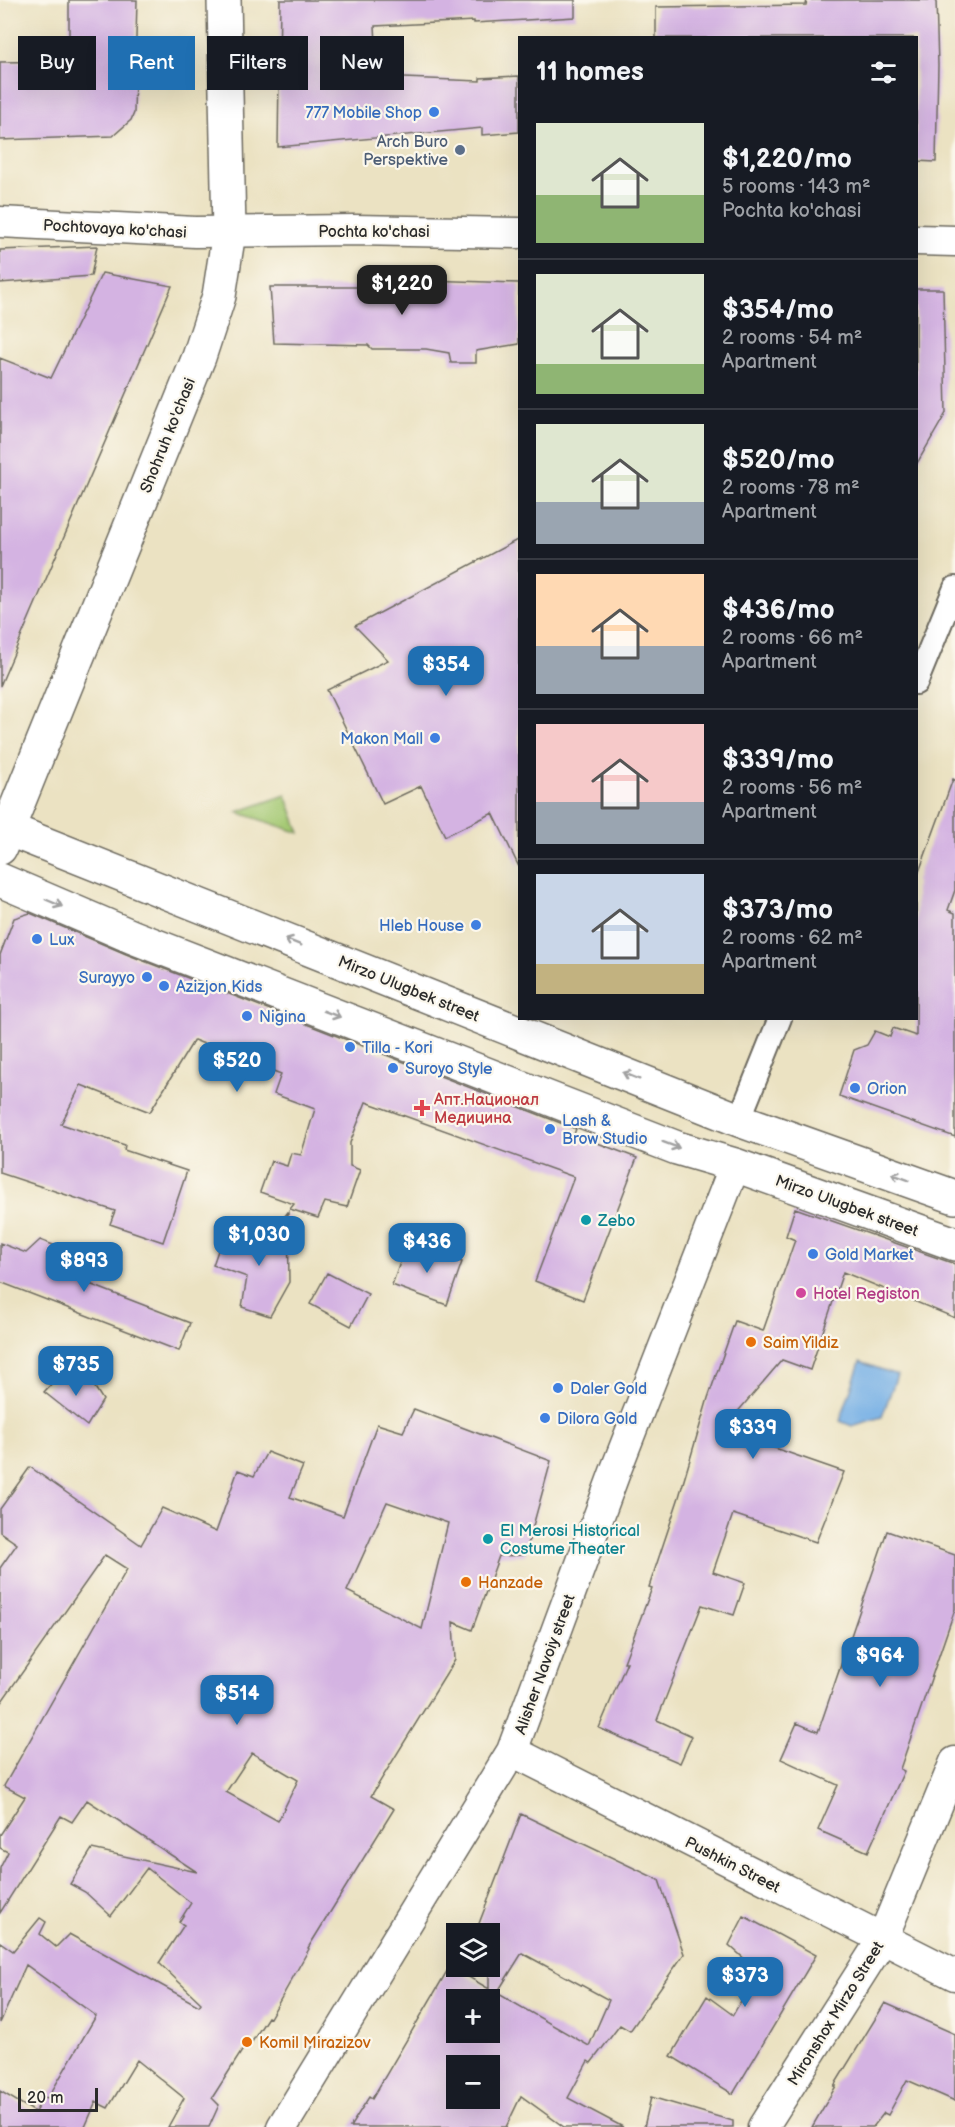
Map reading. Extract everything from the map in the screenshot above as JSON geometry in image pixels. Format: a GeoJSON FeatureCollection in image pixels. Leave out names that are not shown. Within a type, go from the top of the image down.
{"type":"FeatureCollection","features":[{"type":"Feature","properties":{"kind":"main road","name":"Shohruh ko'chasi"},"geometry":{"type":"LineString","coordinates":[[3,835],[210,326],[219,296],[229,232],[224,0]]}},
{"type":"Feature","properties":{"kind":"main road","name":"Mirzo Ulugbek street"},"geometry":{"type":"LineString","coordinates":[[3,835],[102,865],[739,1120],[955,1197]]}},
{"type":"Feature","properties":{"kind":"main road","name":"Mirzo Ulugbek street"},"geometry":{"type":"LineString","coordinates":[[0,880],[133,937],[677,1148],[735,1166],[955,1244]]}},
{"type":"Feature","properties":{"kind":"street","name":"Pochtovaya ko'chasi"},"geometry":{"type":"LineString","coordinates":[[0,222],[229,232]]}},
{"type":"Feature","properties":{"kind":"street","name":"Pochta ko'chasi"},"geometry":{"type":"LineString","coordinates":[[229,232],[354,230],[518,233]]}},
{"type":"Feature","properties":{"kind":"street"},"geometry":{"type":"LineString","coordinates":[[918,240],[955,241]]}},
{"type":"Feature","properties":{"kind":"street"},"geometry":{"type":"LineString","coordinates":[[918,678],[955,588]]}},
{"type":"Feature","properties":{"kind":"street"},"geometry":{"type":"LineString","coordinates":[[739,1120],[779,1020]]}},
{"type":"Feature","properties":{"kind":"street","name":"Alisher Navoiy street"},"geometry":{"type":"LineString","coordinates":[[282,2127],[512,1751],[615,1472],[735,1166]]}},
{"type":"Feature","properties":{"kind":"street","name":"Pushkin Street"},"geometry":{"type":"LineString","coordinates":[[512,1751],[955,1975]]}},
{"type":"Feature","properties":{"kind":"street","name":"Mironshox Mirzo Street"},"geometry":{"type":"LineString","coordinates":[[763,2127],[882,1940],[955,1762]]}},
{"type":"Feature","properties":{"kind":"green space"},"geometry":{"type":"Polygon","coordinates":[[[286,795],[300,833],[237,812],[286,795]]]}},
{"type":"Feature","properties":{"kind":"water"},"geometry":{"type":"Polygon","coordinates":[[[860,1362],[897,1375],[882,1417],[852,1426],[840,1421],[860,1362]]]}},
{"type":"Feature","properties":{"kind":"building"},"geometry":{"type":"Polygon","coordinates":[[[69,0],[137,0],[136,36],[108,36],[108,90],[135,90],[134,113],[131,120],[113,136],[0,140],[0,62],[18,62],[18,90],[96,90],[96,36],[69,36],[69,0]]]}},
{"type":"Feature","properties":{"kind":"building"},"geometry":{"type":"Polygon","coordinates":[[[280,0],[575,0],[575,17],[375,26],[376,36],[320,36],[320,90],[404,90],[404,78],[480,81],[480,78],[518,76],[518,132],[482,135],[482,128],[278,147],[279,90],[308,90],[308,36],[280,36],[280,0]]]}},
{"type":"Feature","properties":{"kind":"building"},"geometry":{"type":"Polygon","coordinates":[[[807,0],[936,0],[938,65],[936,162],[918,161],[918,36],[656,36],[656,7],[806,5],[807,0]]]}},
{"type":"Feature","properties":{"kind":"building"},"geometry":{"type":"Polygon","coordinates":[[[97,246],[91,276],[0,283],[0,250],[97,246]]]}},
{"type":"Feature","properties":{"kind":"building"},"geometry":{"type":"Polygon","coordinates":[[[102,273],[172,286],[0,686],[0,358],[51,378],[102,273]]]}},
{"type":"Feature","properties":{"kind":"building"},"geometry":{"type":"Polygon","coordinates":[[[427,280],[518,283],[518,344],[476,351],[476,363],[451,363],[449,353],[426,349],[372,349],[368,345],[274,343],[270,287],[363,287],[427,280]]]}},
{"type":"Feature","properties":{"kind":"building"},"geometry":{"type":"Polygon","coordinates":[[[918,289],[943,289],[946,413],[918,462],[918,289]]]}},
{"type":"Feature","properties":{"kind":"building","name":"Makon Mall"},"geometry":{"type":"Polygon","coordinates":[[[518,540],[518,865],[493,813],[445,836],[421,786],[383,804],[327,690],[388,660],[355,626],[518,540]]]}},
{"type":"Feature","properties":{"kind":"building"},"geometry":{"type":"Polygon","coordinates":[[[953,779],[955,780],[955,890],[948,910],[955,913],[955,1137],[839,1096],[854,1050],[867,1045],[875,1031],[890,1037],[893,1028],[916,1036],[916,1020],[918,1020],[918,875],[953,779]]]}},
{"type":"Feature","properties":{"kind":"building"},"geometry":{"type":"Polygon","coordinates":[[[30,913],[126,954],[576,1129],[574,1134],[637,1158],[583,1300],[535,1281],[574,1177],[366,1102],[350,1143],[350,1166],[360,1170],[347,1207],[325,1202],[318,1218],[290,1209],[294,1204],[260,1192],[271,1161],[287,1166],[291,1153],[301,1155],[315,1109],[274,1094],[281,1074],[194,1040],[150,1112],[81,1085],[61,1124],[125,1145],[124,1150],[187,1171],[163,1242],[110,1224],[115,1211],[0,1173],[0,955],[14,918],[30,913]]]}},
{"type":"Feature","properties":{"kind":"building"},"geometry":{"type":"Polygon","coordinates":[[[795,1208],[955,1264],[955,1318],[843,1272],[810,1370],[782,1360],[728,1423],[746,1428],[743,1437],[844,1472],[816,1542],[733,1514],[713,1572],[745,1583],[734,1615],[702,1605],[657,1720],[692,1736],[680,1763],[599,1728],[627,1662],[624,1662],[652,1588],[649,1587],[679,1497],[708,1398],[735,1321],[763,1331],[795,1240],[786,1236],[795,1208]]]}},
{"type":"Feature","properties":{"kind":"building"},"geometry":{"type":"Polygon","coordinates":[[[288,1212],[289,1282],[270,1316],[242,1307],[247,1277],[213,1265],[224,1233],[260,1248],[288,1212]]]}},
{"type":"Feature","properties":{"kind":"building"},"geometry":{"type":"Polygon","coordinates":[[[40,1240],[82,1256],[74,1278],[190,1323],[179,1351],[0,1282],[0,1243],[26,1253],[40,1240]]]}},
{"type":"Feature","properties":{"kind":"building"},"geometry":{"type":"Polygon","coordinates":[[[407,1243],[462,1262],[447,1305],[392,1285],[407,1243]]]}},
{"type":"Feature","properties":{"kind":"building"},"geometry":{"type":"Polygon","coordinates":[[[327,1273],[368,1294],[351,1326],[310,1304],[327,1273]]]}},
{"type":"Feature","properties":{"kind":"building"},"geometry":{"type":"Polygon","coordinates":[[[87,1375],[103,1400],[87,1426],[44,1392],[56,1379],[87,1375]]]}},
{"type":"Feature","properties":{"kind":"building"},"geometry":{"type":"Polygon","coordinates":[[[414,1409],[551,1461],[525,1555],[499,1556],[472,1630],[453,1622],[455,1660],[371,1796],[394,1809],[308,1948],[270,2018],[268,2017],[248,2048],[245,2046],[212,2098],[219,2105],[209,2127],[168,2127],[184,2098],[137,2060],[108,2108],[96,2102],[85,2127],[0,2127],[0,2091],[35,2112],[44,2097],[48,2098],[96,2016],[26,1965],[0,2023],[0,1942],[13,1951],[40,1918],[46,1922],[40,1934],[56,1947],[69,1934],[199,2006],[201,2003],[159,1963],[184,1925],[179,1922],[191,1903],[147,1868],[111,1916],[85,1892],[70,1884],[92,1849],[197,1872],[87,1800],[72,1822],[61,1816],[0,1913],[0,1868],[8,1852],[0,1848],[0,1835],[25,1797],[4,1786],[127,1569],[105,1555],[0,1704],[0,1568],[17,1544],[0,1532],[0,1509],[30,1467],[141,1545],[162,1508],[216,1532],[238,1470],[254,1476],[267,1452],[303,1466],[290,1497],[343,1516],[377,1424],[403,1432],[414,1409]],[[387,1502],[347,1591],[422,1629],[448,1523],[387,1502]],[[252,1753],[226,1792],[278,1821],[298,1780],[252,1753]]]}},
{"type":"Feature","properties":{"kind":"building"},"geometry":{"type":"Polygon","coordinates":[[[887,1531],[955,1555],[955,1609],[900,1769],[904,1771],[868,1852],[818,1830],[838,1785],[781,1759],[797,1723],[818,1732],[887,1531]]]}},
{"type":"Feature","properties":{"kind":"building"},"geometry":{"type":"Polygon","coordinates":[[[521,1814],[659,1880],[684,1954],[630,2031],[620,2025],[591,2063],[588,2061],[568,2098],[623,2127],[564,2127],[521,2096],[506,2127],[350,2127],[369,2097],[372,2099],[446,1973],[446,1977],[469,1977],[489,1989],[489,1977],[500,1977],[500,1923],[479,1923],[521,1814]],[[522,1953],[500,1989],[446,1989],[446,2043],[500,2043],[500,1995],[589,2046],[609,2000],[522,1953]]]}},
{"type":"Feature","properties":{"kind":"building"},"geometry":{"type":"Polygon","coordinates":[[[744,1916],[816,1955],[733,2094],[671,2056],[707,1996],[733,2015],[758,1971],[729,1945],[744,1916]]]}},
{"type":"Feature","properties":{"kind":"building"},"geometry":{"type":"Polygon","coordinates":[[[885,2003],[955,2034],[955,2101],[907,2080],[888,2115],[884,2113],[873,2127],[812,2127],[836,2086],[834,2086],[885,2003]]]}},
{"type":"Feature","properties":{"kind":"building"},"geometry":{"type":"Polygon","coordinates":[[[651,2097],[733,2121],[733,2127],[644,2127],[651,2097]]]}},
{"type":"Feature","properties":{"kind":"place","name":"777 Mobile Shop"},"geometry":{"type":"Point","coordinates":[434,112]}},
{"type":"Feature","properties":{"kind":"place","name":"Arch Buro Perspektive"},"geometry":{"type":"Point","coordinates":[460,150]}},
{"type":"Feature","properties":{"kind":"place","name":"Makon Mall"},"geometry":{"type":"Point","coordinates":[435,738]}},
{"type":"Feature","properties":{"kind":"place","name":"Hleb House"},"geometry":{"type":"Point","coordinates":[476,925]}},
{"type":"Feature","properties":{"kind":"place","name":"Lux"},"geometry":{"type":"Point","coordinates":[37,939]}},
{"type":"Feature","properties":{"kind":"place","name":"Surayyo"},"geometry":{"type":"Point","coordinates":[147,977]}},
{"type":"Feature","properties":{"kind":"place","name":"Azizjon Kids"},"geometry":{"type":"Point","coordinates":[164,986]}},
{"type":"Feature","properties":{"kind":"place","name":"Nigina"},"geometry":{"type":"Point","coordinates":[247,1016]}},
{"type":"Feature","properties":{"kind":"place","name":"Tilla - Kori"},"geometry":{"type":"Point","coordinates":[350,1047]}},
{"type":"Feature","properties":{"kind":"place","name":"Suroyo Style"},"geometry":{"type":"Point","coordinates":[393,1068]}},
{"type":"Feature","properties":{"kind":"place","name":"Orion"},"geometry":{"type":"Point","coordinates":[855,1088]}},
{"type":"Feature","properties":{"kind":"place","name":"Апт.Национал Медицина"},"geometry":{"type":"Point","coordinates":[422,1108]}},
{"type":"Feature","properties":{"kind":"place","name":"Lash & Brow Studio"},"geometry":{"type":"Point","coordinates":[550,1129]}},
{"type":"Feature","properties":{"kind":"place","name":"Zebo"},"geometry":{"type":"Point","coordinates":[586,1220]}},
{"type":"Feature","properties":{"kind":"place","name":"Gold Market"},"geometry":{"type":"Point","coordinates":[813,1254]}},
{"type":"Feature","properties":{"kind":"place","name":"Hotel Registon"},"geometry":{"type":"Point","coordinates":[801,1293]}},
{"type":"Feature","properties":{"kind":"place","name":"Saim Yildiz"},"geometry":{"type":"Point","coordinates":[751,1342]}},
{"type":"Feature","properties":{"kind":"place","name":"Daler Gold"},"geometry":{"type":"Point","coordinates":[558,1388]}},
{"type":"Feature","properties":{"kind":"place","name":"Dilora Gold"},"geometry":{"type":"Point","coordinates":[545,1418]}},
{"type":"Feature","properties":{"kind":"place","name":"El Merosi Historical Costume Theater"},"geometry":{"type":"Point","coordinates":[488,1539]}},
{"type":"Feature","properties":{"kind":"place","name":"Hanzade"},"geometry":{"type":"Point","coordinates":[466,1582]}},
{"type":"Feature","properties":{"kind":"place","name":"Komil Mirazizov"},"geometry":{"type":"Point","coordinates":[247,2042]}}]}
